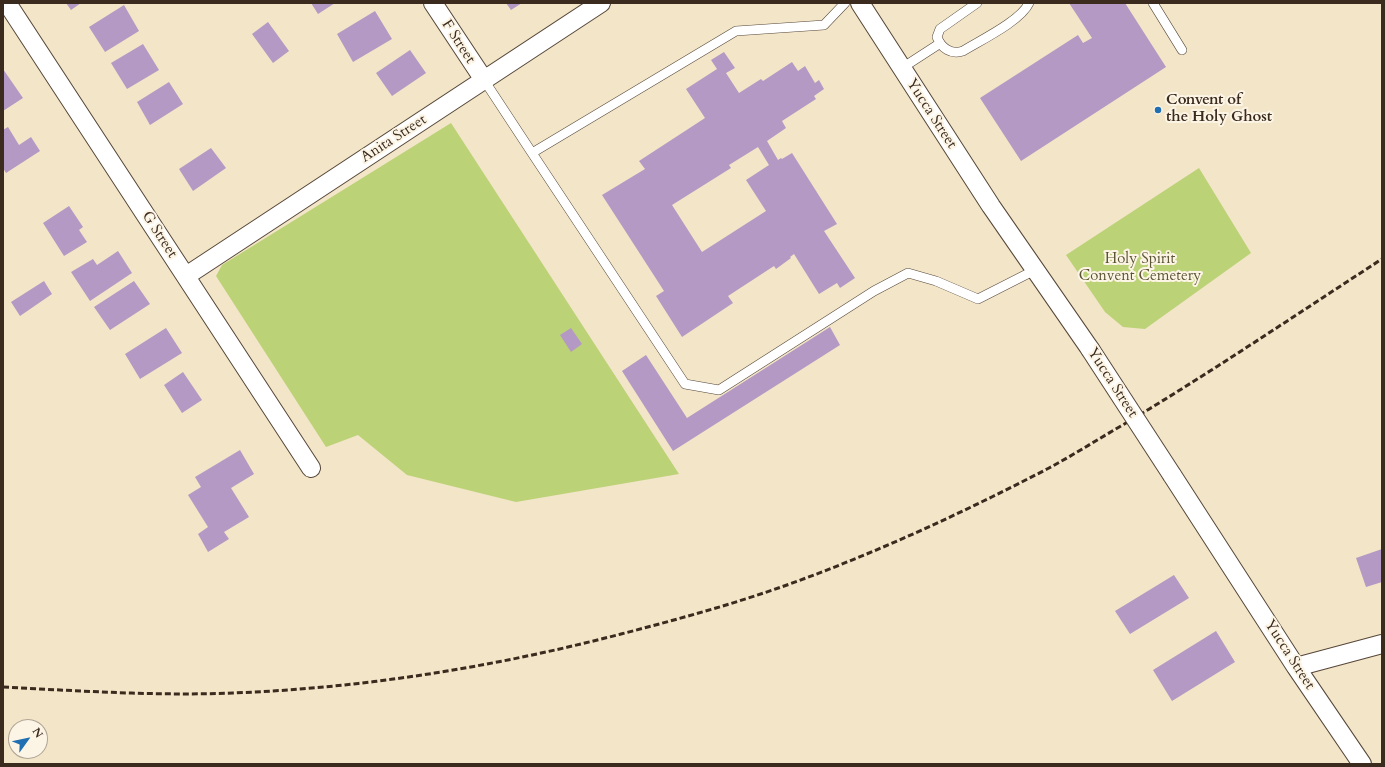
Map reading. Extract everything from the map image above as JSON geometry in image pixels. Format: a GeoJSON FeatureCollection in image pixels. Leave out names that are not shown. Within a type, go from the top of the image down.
{"type":"FeatureCollection","features":[{"type":"Feature","properties":{"kind":"street","name":"G Street"},"geometry":{"type":"LineString","coordinates":[[7,3],[311,468]]}},
{"type":"Feature","properties":{"kind":"street","name":"F Street"},"geometry":{"type":"LineString","coordinates":[[433,3],[484,80]]}},
{"type":"Feature","properties":{"kind":"street","name":"Anita Street"},"geometry":{"type":"LineString","coordinates":[[186,276],[602,3]]}},
{"type":"Feature","properties":{"kind":"street","name":"Yucca Street"},"geometry":{"type":"LineString","coordinates":[[860,3],[991,206],[1090,349],[1296,667],[1362,764]]}},
{"type":"Feature","properties":{"kind":"street"},"geometry":{"type":"LineString","coordinates":[[1296,667],[1365,647],[1382,644]]}},
{"type":"Feature","properties":{"kind":"lane"},"geometry":{"type":"LineString","coordinates":[[532,153],[736,31],[824,24],[845,3]]}},
{"type":"Feature","properties":{"kind":"lane"},"geometry":{"type":"LineString","coordinates":[[977,3],[940,29],[937,37],[939,44],[948,51],[956,53],[963,51],[1012,20],[1022,12],[1029,3]]}},
{"type":"Feature","properties":{"kind":"lane"},"geometry":{"type":"LineString","coordinates":[[1152,3],[1182,50]]}},
{"type":"Feature","properties":{"kind":"lane"},"geometry":{"type":"LineString","coordinates":[[902,68],[939,44]]}},
{"type":"Feature","properties":{"kind":"lane"},"geometry":{"type":"LineString","coordinates":[[484,80],[685,384],[719,390],[874,291],[908,273],[936,281],[978,299],[1035,270]]}},
{"type":"Feature","properties":{"kind":"green space"},"geometry":{"type":"Polygon","coordinates":[[[451,123],[679,474],[516,502],[407,475],[358,435],[326,447],[216,276],[222,265],[451,123]]]}},
{"type":"Feature","properties":{"kind":"green space","name":"Holy Spirit Convent Cemetery"},"geometry":{"type":"Polygon","coordinates":[[[1199,168],[1251,253],[1145,329],[1123,327],[1105,312],[1066,255],[1199,168]]]}},
{"type":"Feature","properties":{"kind":"building"},"geometry":{"type":"Polygon","coordinates":[[[66,3],[81,3],[71,10],[66,3]]]}},
{"type":"Feature","properties":{"kind":"building"},"geometry":{"type":"Polygon","coordinates":[[[311,3],[335,3],[318,14],[311,3]]]}},
{"type":"Feature","properties":{"kind":"building"},"geometry":{"type":"Polygon","coordinates":[[[506,3],[522,3],[511,10],[506,3]]]}},
{"type":"Feature","properties":{"kind":"building"},"geometry":{"type":"Polygon","coordinates":[[[1069,3],[1125,3],[1166,67],[1021,161],[980,98],[1078,35],[1083,43],[1092,38],[1069,3]]]}},
{"type":"Feature","properties":{"kind":"building"},"geometry":{"type":"Polygon","coordinates":[[[124,5],[139,31],[105,52],[89,27],[124,5]]]}},
{"type":"Feature","properties":{"kind":"building"},"geometry":{"type":"Polygon","coordinates":[[[375,11],[392,39],[353,62],[337,34],[375,11]]]}},
{"type":"Feature","properties":{"kind":"building"},"geometry":{"type":"Polygon","coordinates":[[[268,22],[289,51],[273,63],[252,34],[268,22]]]}},
{"type":"Feature","properties":{"kind":"building"},"geometry":{"type":"Polygon","coordinates":[[[143,44],[159,70],[127,89],[111,63],[143,44]]]}},
{"type":"Feature","properties":{"kind":"building"},"geometry":{"type":"Polygon","coordinates":[[[410,50],[426,73],[392,96],[376,73],[410,50]]]}},
{"type":"Feature","properties":{"kind":"building"},"geometry":{"type":"Polygon","coordinates":[[[724,52],[735,68],[726,73],[739,93],[761,79],[763,81],[792,62],[798,71],[805,66],[815,83],[819,80],[824,89],[814,96],[816,99],[782,121],[786,128],[767,141],[778,160],[792,153],[837,224],[824,231],[855,278],[840,288],[837,283],[819,294],[794,254],[776,269],[774,266],[728,296],[733,303],[682,337],[656,296],[664,291],[602,195],[645,169],[639,161],[705,118],[686,89],[717,69],[711,60],[724,52]],[[758,147],[729,165],[731,168],[672,205],[702,252],[766,211],[746,180],[769,165],[758,147]]]}},
{"type":"Feature","properties":{"kind":"building"},"geometry":{"type":"Polygon","coordinates":[[[3,69],[23,98],[3,111],[3,69]]]}},
{"type":"Feature","properties":{"kind":"building"},"geometry":{"type":"Polygon","coordinates":[[[169,82],[183,104],[150,125],[137,102],[169,82]]]}},
{"type":"Feature","properties":{"kind":"building"},"geometry":{"type":"Polygon","coordinates":[[[8,127],[19,145],[31,137],[40,151],[6,173],[3,168],[3,130],[8,127]]]}},
{"type":"Feature","properties":{"kind":"building"},"geometry":{"type":"Polygon","coordinates":[[[211,148],[226,168],[193,191],[179,169],[211,148]]]}},
{"type":"Feature","properties":{"kind":"building"},"geometry":{"type":"Polygon","coordinates":[[[69,206],[83,227],[79,230],[87,242],[64,256],[43,223],[69,206]]]}},
{"type":"Feature","properties":{"kind":"building"},"geometry":{"type":"Polygon","coordinates":[[[118,251],[132,273],[90,301],[71,272],[93,259],[97,265],[118,251]]]}},
{"type":"Feature","properties":{"kind":"building"},"geometry":{"type":"Polygon","coordinates":[[[44,281],[52,294],[20,316],[11,302],[44,281]]]}},
{"type":"Feature","properties":{"kind":"building"},"geometry":{"type":"Polygon","coordinates":[[[134,281],[150,304],[110,330],[94,307],[134,281]]]}},
{"type":"Feature","properties":{"kind":"building"},"geometry":{"type":"Polygon","coordinates":[[[830,327],[840,345],[673,451],[622,371],[646,355],[687,418],[830,327]]]}},
{"type":"Feature","properties":{"kind":"building"},"geometry":{"type":"Polygon","coordinates":[[[166,328],[182,353],[140,379],[125,354],[166,328]]]}},
{"type":"Feature","properties":{"kind":"building"},"geometry":{"type":"Polygon","coordinates":[[[571,328],[582,344],[571,352],[560,335],[571,328]]]}},
{"type":"Feature","properties":{"kind":"building"},"geometry":{"type":"Polygon","coordinates":[[[183,372],[202,400],[182,413],[164,385],[183,372]]]}},
{"type":"Feature","properties":{"kind":"building"},"geometry":{"type":"Polygon","coordinates":[[[240,450],[254,474],[231,488],[249,517],[224,532],[229,539],[208,552],[198,534],[208,527],[188,495],[201,487],[195,477],[240,450]]]}},
{"type":"Feature","properties":{"kind":"building"},"geometry":{"type":"Polygon","coordinates":[[[1382,549],[1382,582],[1366,587],[1356,558],[1382,549]]]}},
{"type":"Feature","properties":{"kind":"building"},"geometry":{"type":"Polygon","coordinates":[[[1174,575],[1189,598],[1130,634],[1115,611],[1174,575]]]}},
{"type":"Feature","properties":{"kind":"building"},"geometry":{"type":"Polygon","coordinates":[[[1216,631],[1235,662],[1172,701],[1153,670],[1216,631]]]}},
{"type":"Feature","properties":{"kind":"railway"},"geometry":{"type":"LineString","coordinates":[[3,687],[118,693],[204,694],[282,690],[380,681],[477,666],[573,646],[737,602],[806,578],[899,540],[959,513],[1049,468],[1191,383],[1382,259]]}},
{"type":"Feature","properties":{"kind":"place","name":"Convent of the Holy Ghost"},"geometry":{"type":"Point","coordinates":[1158,110]}}]}
